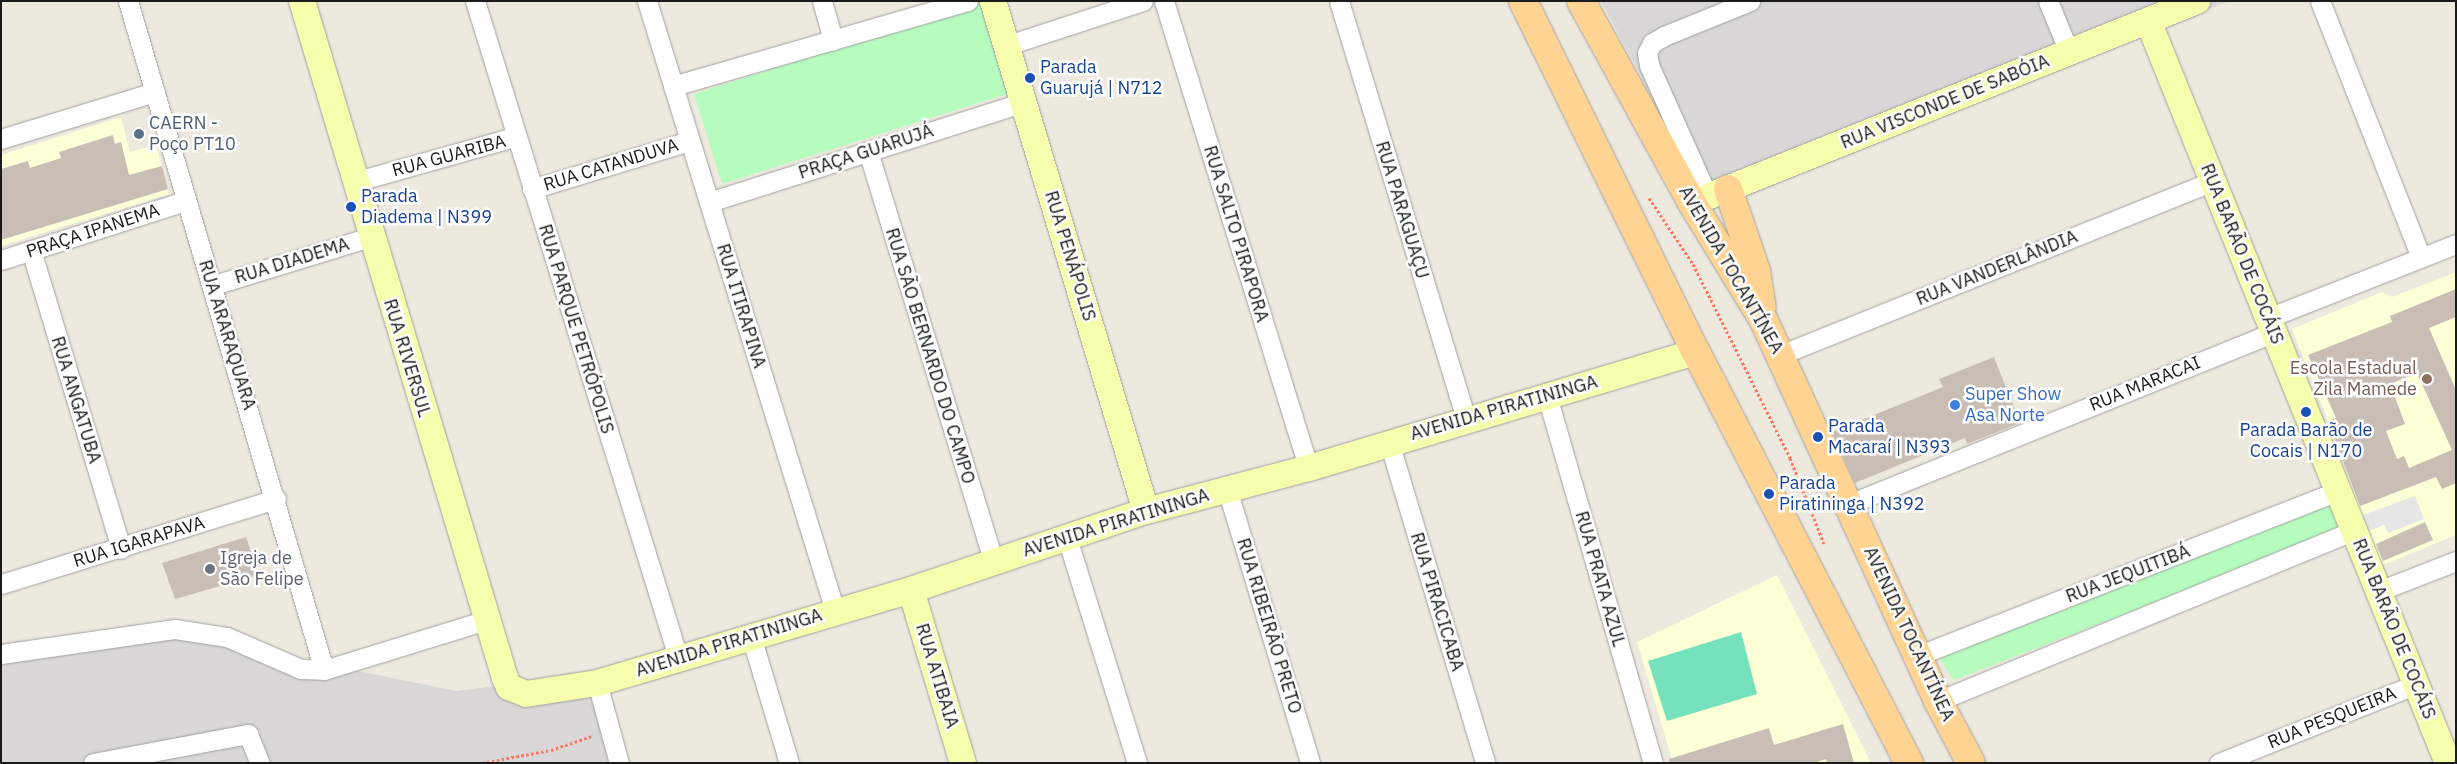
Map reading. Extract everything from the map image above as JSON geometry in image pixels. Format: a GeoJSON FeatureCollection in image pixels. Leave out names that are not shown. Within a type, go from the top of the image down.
{"type":"FeatureCollection","features":[{"type":"Feature","properties":{"kind":"main road"},"geometry":{"type":"LineString","coordinates":[[1524,1],[1696,352],[1910,763]]}},
{"type":"Feature","properties":{"kind":"main road","name":"AVENIDA TOCANTÍNEA"},"geometry":{"type":"LineString","coordinates":[[1581,1],[1709,196],[1917,656],[1971,763]]}},
{"type":"Feature","properties":{"kind":"main road"},"geometry":{"type":"LineString","coordinates":[[1709,196],[1756,272],[1764,321]]}},
{"type":"Feature","properties":{"kind":"street","name":"RUA ARARAQUARA"},"geometry":{"type":"LineString","coordinates":[[128,1],[185,201],[214,285],[324,670]]}},
{"type":"Feature","properties":{"kind":"street","name":"RUA RIVERSUL"},"geometry":{"type":"LineString","coordinates":[[302,1],[370,237],[509,687],[536,694]]}},
{"type":"Feature","properties":{"kind":"street","name":"RUA PARQUE PETRÓPOLIS"},"geometry":{"type":"LineString","coordinates":[[475,1],[514,138],[532,189],[678,657]]}},
{"type":"Feature","properties":{"kind":"street","name":"RUA ITIRAPINA"},"geometry":{"type":"LineString","coordinates":[[647,1],[835,612]]}},
{"type":"Feature","properties":{"kind":"street"},"geometry":{"type":"LineString","coordinates":[[822,1],[833,40]]}},
{"type":"Feature","properties":{"kind":"street"},"geometry":{"type":"LineString","coordinates":[[673,86],[968,1]]}},
{"type":"Feature","properties":{"kind":"street","name":"RUA PENÁPOLIS"},"geometry":{"type":"LineString","coordinates":[[993,1],[1146,512]]}},
{"type":"Feature","properties":{"kind":"street"},"geometry":{"type":"LineString","coordinates":[[1005,46],[1143,1]]}},
{"type":"Feature","properties":{"kind":"street","name":"RUA SALTO PIRAPORA"},"geometry":{"type":"LineString","coordinates":[[1164,1],[1309,468]]}},
{"type":"Feature","properties":{"kind":"street","name":"RUA PARAGUAÇU"},"geometry":{"type":"LineString","coordinates":[[1338,1],[1466,420]]}},
{"type":"Feature","properties":{"kind":"street"},"geometry":{"type":"LineString","coordinates":[[1709,196],[1649,65],[1647,53],[1652,43],[1664,36],[1750,1]]}},
{"type":"Feature","properties":{"kind":"street"},"geometry":{"type":"LineString","coordinates":[[2048,1],[2070,52]]}},
{"type":"Feature","properties":{"kind":"street","name":"RUA VISCONDE DE SABÓIA"},"geometry":{"type":"LineString","coordinates":[[1709,196],[2070,52],[2149,23],[2198,1]]}},
{"type":"Feature","properties":{"kind":"street"},"geometry":{"type":"LineString","coordinates":[[2320,1],[2422,258]]}},
{"type":"Feature","properties":{"kind":"street","name":"RUA BARÃO DE COCÁIS"},"geometry":{"type":"LineString","coordinates":[[2149,23],[2448,763]]}},
{"type":"Feature","properties":{"kind":"street"},"geometry":{"type":"LineString","coordinates":[[1,138],[155,92]]}},
{"type":"Feature","properties":{"kind":"street","name":"PRAÇA GUARUJÁ"},"geometry":{"type":"LineString","coordinates":[[709,202],[1024,102]]}},
{"type":"Feature","properties":{"kind":"street","name":"RUA GUARIBA"},"geometry":{"type":"LineString","coordinates":[[354,182],[514,138]]}},
{"type":"Feature","properties":{"kind":"street","name":"RUA CATANDUVA"},"geometry":{"type":"LineString","coordinates":[[532,189],[689,140]]}},
{"type":"Feature","properties":{"kind":"street","name":"RUA SÃO BERNARDO DO CAMPO"},"geometry":{"type":"LineString","coordinates":[[868,151],[992,561]]}},
{"type":"Feature","properties":{"kind":"street","name":"RUA VANDERLÂNDIA"},"geometry":{"type":"LineString","coordinates":[[1780,355],[2213,181]]}},
{"type":"Feature","properties":{"kind":"street","name":"PRAÇA IPANEMA"},"geometry":{"type":"LineString","coordinates":[[1,260],[185,201]]}},
{"type":"Feature","properties":{"kind":"street","name":"RUA DIADEMA"},"geometry":{"type":"LineString","coordinates":[[214,285],[370,237]]}},
{"type":"Feature","properties":{"kind":"street","name":"RUA MARACAI"},"geometry":{"type":"LineString","coordinates":[[1849,504],[2271,325],[2456,244]]}},
{"type":"Feature","properties":{"kind":"street","name":"RUA ANGATUBA"},"geometry":{"type":"LineString","coordinates":[[31,250],[121,549]]}},
{"type":"Feature","properties":{"kind":"street","name":"AVENIDA PIRATININGA"},"geometry":{"type":"LineString","coordinates":[[536,694],[597,683],[678,657],[911,590],[992,561],[1146,512],[1309,468],[1389,442],[1696,352]]}},
{"type":"Feature","properties":{"kind":"street","name":"RUA PRATA AZUL"},"geometry":{"type":"LineString","coordinates":[[1547,396],[1653,763]]}},
{"type":"Feature","properties":{"kind":"street","name":"RUA PIRACICABA"},"geometry":{"type":"LineString","coordinates":[[1389,442],[1485,763]]}},
{"type":"Feature","properties":{"kind":"street","name":"RUA RIBEIRÃO PRETO"},"geometry":{"type":"LineString","coordinates":[[1227,489],[1310,763]]}},
{"type":"Feature","properties":{"kind":"street","name":"RUA JEQUITIBÁ"},"geometry":{"type":"LineString","coordinates":[[1917,656],[2338,491]]}},
{"type":"Feature","properties":{"kind":"street","name":"RUA IGARAPAVA"},"geometry":{"type":"LineString","coordinates":[[1,584],[121,549],[276,499]]}},
{"type":"Feature","properties":{"kind":"street"},"geometry":{"type":"LineString","coordinates":[[1938,700],[2354,530]]}},
{"type":"Feature","properties":{"kind":"street"},"geometry":{"type":"LineString","coordinates":[[1067,538],[1137,763]]}},
{"type":"Feature","properties":{"kind":"street"},"geometry":{"type":"LineString","coordinates":[[2379,591],[2456,561]]}},
{"type":"Feature","properties":{"kind":"street","name":"RUA ATIBAIA"},"geometry":{"type":"LineString","coordinates":[[911,590],[963,763]]}},
{"type":"Feature","properties":{"kind":"street"},"geometry":{"type":"LineString","coordinates":[[1,654],[175,629],[227,637],[301,670],[324,670],[487,620]]}},
{"type":"Feature","properties":{"kind":"street"},"geometry":{"type":"LineString","coordinates":[[751,636],[789,763]]}},
{"type":"Feature","properties":{"kind":"street"},"geometry":{"type":"LineString","coordinates":[[597,683],[619,763]]}},
{"type":"Feature","properties":{"kind":"street","name":"RUA PESQUEIRA"},"geometry":{"type":"LineString","coordinates":[[2219,763],[2416,684]]}},
{"type":"Feature","properties":{"kind":"street"},"geometry":{"type":"LineString","coordinates":[[93,763],[248,734],[260,763]]}},
{"type":"Feature","properties":{"kind":"path"},"geometry":{"type":"LineString","coordinates":[[1647,195],[1692,264],[1728,334],[1790,458],[1828,552]]}},
{"type":"Feature","properties":{"kind":"path"},"geometry":{"type":"LineString","coordinates":[[482,763],[551,750],[609,730]]}},
{"type":"Feature","properties":{"kind":"shaded area"},"geometry":{"type":"Polygon","coordinates":[[[1601,1],[2229,1],[1712,210],[1601,1]]]}},
{"type":"Feature","properties":{"kind":"shaded area"},"geometry":{"type":"Polygon","coordinates":[[[121,117],[130,152],[156,145],[169,194],[1,246],[1,155],[121,117]]]}},
{"type":"Feature","properties":{"kind":"shaded area"},"geometry":{"type":"Polygon","coordinates":[[[2456,272],[2456,535],[2378,567],[2342,457],[2292,329],[2382,292],[2392,297],[2456,272]]]}},
{"type":"Feature","properties":{"kind":"shaded area"},"geometry":{"type":"Polygon","coordinates":[[[2415,496],[2424,519],[2388,533],[2384,525],[2366,532],[2360,516],[2415,496]]]}},
{"type":"Feature","properties":{"kind":"shaded area"},"geometry":{"type":"Polygon","coordinates":[[[1777,575],[1871,763],[1673,763],[1637,642],[1777,575]]]}},
{"type":"Feature","properties":{"kind":"shaded area"},"geometry":{"type":"Polygon","coordinates":[[[137,626],[456,691],[590,674],[616,763],[1,763],[1,648],[137,626]]]}},
{"type":"Feature","properties":{"kind":"green space"},"geometry":{"type":"Polygon","coordinates":[[[984,1],[1013,92],[722,184],[694,94],[984,1]]]}},
{"type":"Feature","properties":{"kind":"green space"},"geometry":{"type":"Polygon","coordinates":[[[2328,502],[2340,530],[1954,680],[1938,657],[2328,502]]]}},
{"type":"Feature","properties":{"kind":"green space"},"geometry":{"type":"Polygon","coordinates":[[[1741,632],[1757,694],[1667,721],[1648,661],[1741,632]]]}},
{"type":"Feature","properties":{"kind":"building"},"geometry":{"type":"Polygon","coordinates":[[[113,135],[115,144],[121,142],[129,175],[162,166],[168,189],[1,240],[1,169],[28,161],[30,168],[61,158],[59,152],[113,135]]]}},
{"type":"Feature","properties":{"kind":"building"},"geometry":{"type":"Polygon","coordinates":[[[2456,289],[2456,317],[2429,328],[2456,390],[2456,483],[2442,489],[2436,477],[2360,506],[2328,421],[2336,418],[2308,355],[2392,322],[2390,316],[2456,289]],[[2417,373],[2390,384],[2405,424],[2386,431],[2397,459],[2404,456],[2409,468],[2452,450],[2417,373]]]}},
{"type":"Feature","properties":{"kind":"building","name":"Super Show Asa Norte"},"geometry":{"type":"Polygon","coordinates":[[[1994,357],[2020,423],[1967,444],[1965,438],[1855,483],[1832,432],[1943,387],[1939,379],[1994,357]]]}},
{"type":"Feature","properties":{"kind":"building"},"geometry":{"type":"Polygon","coordinates":[[[2425,522],[2433,540],[2383,561],[2376,544],[2425,522]]]}},
{"type":"Feature","properties":{"kind":"building","name":"Igreja de São Felipe"},"geometry":{"type":"Polygon","coordinates":[[[246,537],[259,575],[175,599],[162,563],[246,537]]]}},
{"type":"Feature","properties":{"kind":"building"},"geometry":{"type":"Polygon","coordinates":[[[1843,724],[1854,763],[1827,763],[1826,759],[1814,763],[1669,763],[1669,759],[1769,728],[1774,745],[1843,724]]]}},
{"type":"Feature","properties":{"kind":"place","name":"Parada Guarujá | N712"},"geometry":{"type":"Point","coordinates":[1030,78]}},
{"type":"Feature","properties":{"kind":"place","name":"CAERN - Poço PT10"},"geometry":{"type":"Point","coordinates":[139,134]}},
{"type":"Feature","properties":{"kind":"place","name":"Parada Diadema | N399"},"geometry":{"type":"Point","coordinates":[351,207]}},
{"type":"Feature","properties":{"kind":"place","name":"Escola Estadual Zila Mamede"},"geometry":{"type":"Point","coordinates":[2427,379]}},
{"type":"Feature","properties":{"kind":"place","name":"Super Show Asa Norte"},"geometry":{"type":"Point","coordinates":[1955,405]}},
{"type":"Feature","properties":{"kind":"place","name":"Parada Barão de Cocais | N170"},"geometry":{"type":"Point","coordinates":[2306,412]}},
{"type":"Feature","properties":{"kind":"place","name":"Parada Macaraí | N393"},"geometry":{"type":"Point","coordinates":[1818,437]}},
{"type":"Feature","properties":{"kind":"place","name":"Parada Piratininga | N392"},"geometry":{"type":"Point","coordinates":[1769,494]}},
{"type":"Feature","properties":{"kind":"place","name":"Igreja de São Felipe"},"geometry":{"type":"Point","coordinates":[210,569]}}]}
